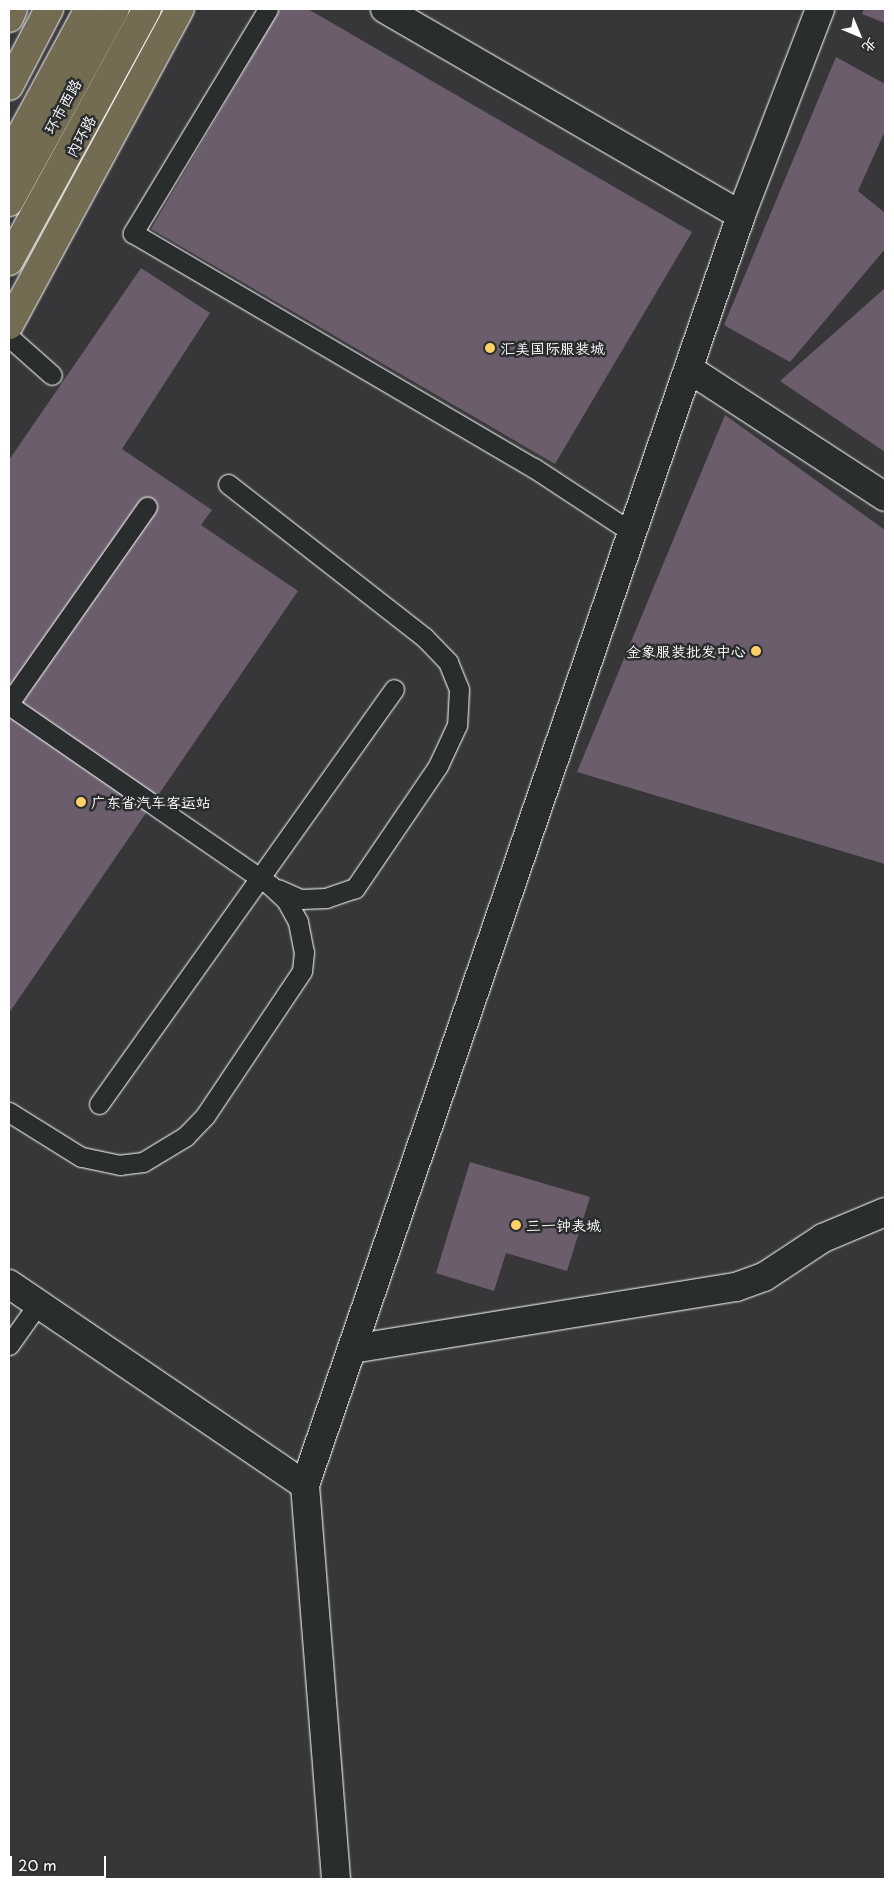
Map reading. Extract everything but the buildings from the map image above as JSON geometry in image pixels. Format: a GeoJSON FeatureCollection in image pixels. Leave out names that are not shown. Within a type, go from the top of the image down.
{"type":"FeatureCollection","features":[{"type":"Feature","properties":{"kind":"main road"},"geometry":{"type":"LineString","coordinates":[[9,18],[13,9]]}},
{"type":"Feature","properties":{"kind":"main road"},"geometry":{"type":"LineString","coordinates":[[9,157],[89,9]]}},
{"type":"Feature","properties":{"kind":"main road","name":"环市西路"},"geometry":{"type":"LineString","coordinates":[[9,202],[115,9]]}},
{"type":"Feature","properties":{"kind":"main road","name":"内环路"},"geometry":{"type":"LineString","coordinates":[[9,261],[148,9]]}},
{"type":"Feature","properties":{"kind":"main road"},"geometry":{"type":"LineString","coordinates":[[9,325],[180,9]]}},
{"type":"Feature","properties":{"kind":"main road"},"geometry":{"type":"LineString","coordinates":[[9,74],[46,10]]}},
{"type":"Feature","properties":{"kind":"main road"},"geometry":{"type":"LineString","coordinates":[[9,86],[46,10]]}},
{"type":"Feature","properties":{"kind":"street"},"geometry":{"type":"LineString","coordinates":[[386,9],[741,215]]}},
{"type":"Feature","properties":{"kind":"street"},"geometry":{"type":"LineString","coordinates":[[336,1879],[305,1486],[634,533],[741,215],[820,9]]}},
{"type":"Feature","properties":{"kind":"street"},"geometry":{"type":"LineString","coordinates":[[689,369],[885,497]]}},
{"type":"Feature","properties":{"kind":"street"},"geometry":{"type":"LineString","coordinates":[[352,1349],[736,1286],[764,1278],[823,1238],[885,1212]]}},
{"type":"Feature","properties":{"kind":"street"},"geometry":{"type":"LineString","coordinates":[[9,1284],[305,1486]]}},
{"type":"Feature","properties":{"kind":"lane"},"geometry":{"type":"LineString","coordinates":[[268,9],[133,233],[534,468],[634,533]]}},
{"type":"Feature","properties":{"kind":"lane"},"geometry":{"type":"LineString","coordinates":[[9,337],[52,375]]}},
{"type":"Feature","properties":{"kind":"lane"},"geometry":{"type":"LineString","coordinates":[[228,484],[424,637],[448,662],[461,706],[438,766],[355,888],[326,898],[300,899],[265,882]]}},
{"type":"Feature","properties":{"kind":"lane"},"geometry":{"type":"LineString","coordinates":[[9,1112],[81,1157],[120,1165],[143,1162],[186,1136],[205,1116],[302,971],[298,922],[286,900],[265,882],[9,704],[147,507]]}},
{"type":"Feature","properties":{"kind":"lane"},"geometry":{"type":"LineString","coordinates":[[99,1104],[265,882],[394,689]]}},
{"type":"Feature","properties":{"kind":"lane"},"geometry":{"type":"LineString","coordinates":[[9,1346],[38,1304]]}},
{"type":"Feature","properties":{"kind":"place","name":"汇美国际服装城"},"geometry":{"type":"Point","coordinates":[490,348]}},
{"type":"Feature","properties":{"kind":"place","name":"金象服装批发中心"},"geometry":{"type":"Point","coordinates":[756,651]}},
{"type":"Feature","properties":{"kind":"place","name":"广东省汽车客运站"},"geometry":{"type":"Point","coordinates":[81,802]}},
{"type":"Feature","properties":{"kind":"place","name":"三一钟表城"},"geometry":{"type":"Point","coordinates":[516,1225]}}]}
